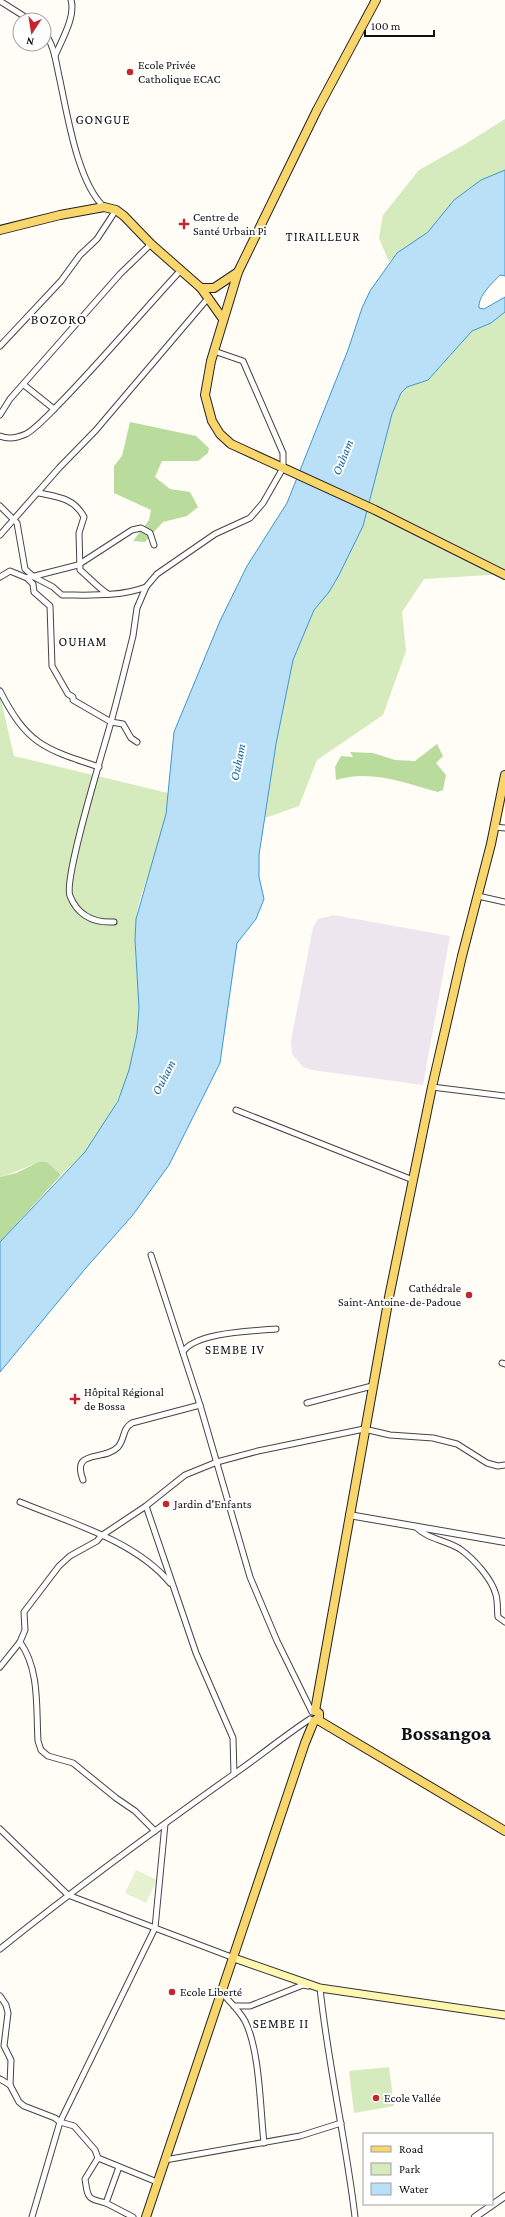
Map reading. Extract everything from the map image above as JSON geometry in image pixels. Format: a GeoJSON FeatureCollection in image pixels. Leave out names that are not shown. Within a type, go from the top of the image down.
{"type":"FeatureCollection","features":[{"type":"Feature","properties":{"kind":"main road"},"geometry":{"type":"LineString","coordinates":[[376,0],[317,110],[238,272],[214,351],[205,395],[212,422],[220,434],[231,444],[375,510],[505,575]]}},
{"type":"Feature","properties":{"kind":"main road"},"geometry":{"type":"LineString","coordinates":[[0,230],[60,214],[104,207],[116,210],[124,216],[151,244],[201,288],[224,318]]}},
{"type":"Feature","properties":{"kind":"main road"},"geometry":{"type":"LineString","coordinates":[[201,288],[214,288],[238,272]]}},
{"type":"Feature","properties":{"kind":"main road"},"geometry":{"type":"LineString","coordinates":[[146,2217],[314,1716],[364,1429],[413,1180],[432,1088],[495,827],[505,775]]}},
{"type":"Feature","properties":{"kind":"main road"},"geometry":{"type":"LineString","coordinates":[[314,1716],[505,1831]]}},
{"type":"Feature","properties":{"kind":"main road"},"geometry":{"type":"LineString","coordinates":[[234,1958],[316,1987],[505,2015]]}},
{"type":"Feature","properties":{"kind":"street"},"geometry":{"type":"LineString","coordinates":[[55,56],[68,24],[72,4],[71,0]]}},
{"type":"Feature","properties":{"kind":"street"},"geometry":{"type":"LineString","coordinates":[[0,1],[17,12]]}},
{"type":"Feature","properties":{"kind":"street"},"geometry":{"type":"LineString","coordinates":[[52,50],[55,56],[72,136],[85,178],[104,207]]}},
{"type":"Feature","properties":{"kind":"street"},"geometry":{"type":"LineString","coordinates":[[0,346],[61,281],[80,255],[97,239],[116,210]]}},
{"type":"Feature","properties":{"kind":"street"},"geometry":{"type":"LineString","coordinates":[[0,415],[10,399],[24,385],[120,274],[151,244]]}},
{"type":"Feature","properties":{"kind":"street"},"geometry":{"type":"LineString","coordinates":[[0,436],[8,439],[27,433],[54,409],[88,374],[181,270]]}},
{"type":"Feature","properties":{"kind":"street"},"geometry":{"type":"LineString","coordinates":[[0,535],[59,468],[96,430],[208,297]]}},
{"type":"Feature","properties":{"kind":"street"},"geometry":{"type":"LineString","coordinates":[[114,922],[102,922],[89,919],[79,911],[69,895],[76,851],[133,636],[137,608],[146,587],[157,574],[215,534],[250,518],[263,503],[282,468],[283,453],[243,361],[214,351]]}},
{"type":"Feature","properties":{"kind":"street"},"geometry":{"type":"LineString","coordinates":[[24,385],[54,409]]}},
{"type":"Feature","properties":{"kind":"street"},"geometry":{"type":"LineString","coordinates":[[38,493],[66,498],[79,507],[84,516],[79,533],[78,565],[80,570],[89,577],[96,586],[108,594]]}},
{"type":"Feature","properties":{"kind":"street"},"geometry":{"type":"LineString","coordinates":[[0,506],[13,521],[17,523],[25,569],[34,577],[53,587],[62,595],[108,594],[135,591],[146,587]]}},
{"type":"Feature","properties":{"kind":"street"},"geometry":{"type":"LineString","coordinates":[[27,578],[78,565],[132,530],[140,528],[150,533],[154,545]]}},
{"type":"Feature","properties":{"kind":"street"},"geometry":{"type":"LineString","coordinates":[[0,577],[10,571],[27,578],[33,584],[34,592],[50,606],[52,666],[68,694],[73,697],[73,700],[111,722],[123,724],[131,738],[138,742]]}},
{"type":"Feature","properties":{"kind":"street"},"geometry":{"type":"LineString","coordinates":[[0,691],[13,716],[31,737],[47,748],[99,767]]}},
{"type":"Feature","properties":{"kind":"street"},"geometry":{"type":"LineString","coordinates":[[495,827],[505,828]]}},
{"type":"Feature","properties":{"kind":"street"},"geometry":{"type":"LineString","coordinates":[[478,896],[505,902]]}},
{"type":"Feature","properties":{"kind":"street"},"geometry":{"type":"LineString","coordinates":[[432,1088],[505,1096]]}},
{"type":"Feature","properties":{"kind":"street"},"geometry":{"type":"LineString","coordinates":[[236,1110],[413,1180]]}},
{"type":"Feature","properties":{"kind":"street"},"geometry":{"type":"LineString","coordinates":[[0,1950],[68,1895],[165,1824],[188,1805],[234,1774],[314,1716],[277,1641],[250,1577],[200,1406],[151,1255]]}},
{"type":"Feature","properties":{"kind":"street"},"geometry":{"type":"LineString","coordinates":[[183,1352],[187,1346],[220,1334],[276,1329]]}},
{"type":"Feature","properties":{"kind":"street"},"geometry":{"type":"LineString","coordinates":[[307,1403],[372,1386]]}},
{"type":"Feature","properties":{"kind":"street"},"geometry":{"type":"LineString","coordinates":[[83,1480],[79,1470],[81,1463],[87,1458],[106,1454],[119,1446],[126,1426],[132,1423],[200,1406]]}},
{"type":"Feature","properties":{"kind":"street"},"geometry":{"type":"LineString","coordinates":[[0,1667],[20,1642],[25,1630],[24,1612],[59,1566],[70,1556],[97,1540],[146,1506],[185,1475],[217,1462],[258,1451],[364,1429],[390,1435],[433,1438],[457,1444],[487,1463],[498,1466],[505,1465]]}},
{"type":"Feature","properties":{"kind":"street"},"geometry":{"type":"LineString","coordinates":[[20,1502],[125,1547],[154,1566],[172,1586]]}},
{"type":"Feature","properties":{"kind":"street"},"geometry":{"type":"LineString","coordinates":[[146,1506],[196,1653],[233,1738],[234,1774]]}},
{"type":"Feature","properties":{"kind":"street"},"geometry":{"type":"LineString","coordinates":[[349,1515],[505,1542]]}},
{"type":"Feature","properties":{"kind":"street"},"geometry":{"type":"LineString","coordinates":[[416,1527],[421,1532],[460,1549],[472,1560],[484,1574],[496,1595],[498,1617],[505,1622]]}},
{"type":"Feature","properties":{"kind":"street"},"geometry":{"type":"LineString","coordinates":[[20,1642],[28,1654],[34,1674],[38,1741],[41,1750],[48,1756],[73,1763],[116,1798],[135,1811],[155,1831]]}},
{"type":"Feature","properties":{"kind":"street"},"geometry":{"type":"LineString","coordinates":[[32,2217],[60,2122],[155,1928],[165,1824]]}},
{"type":"Feature","properties":{"kind":"street"},"geometry":{"type":"LineString","coordinates":[[0,1829],[68,1895],[234,1958]]}},
{"type":"Feature","properties":{"kind":"street"},"geometry":{"type":"LineString","coordinates":[[234,2006],[250,2006],[303,1985],[316,1987],[341,2123],[355,2217]]}},
{"type":"Feature","properties":{"kind":"street"},"geometry":{"type":"LineString","coordinates":[[221,1992],[245,2021],[255,2055],[264,2143]]}},
{"type":"Feature","properties":{"kind":"street"},"geometry":{"type":"LineString","coordinates":[[0,1996],[6,2005],[8,2013],[4,2046],[10,2060],[10,2085],[18,2102],[55,2118],[60,2122],[74,2126],[95,2150],[98,2158],[157,2182]]}},
{"type":"Feature","properties":{"kind":"street"},"geometry":{"type":"LineString","coordinates":[[0,2078],[10,2085]]}},
{"type":"Feature","properties":{"kind":"street"},"geometry":{"type":"LineString","coordinates":[[165,2160],[300,2136],[341,2123]]}},
{"type":"Feature","properties":{"kind":"street"},"geometry":{"type":"LineString","coordinates":[[98,2158],[85,2179],[88,2197],[91,2200],[106,2203],[133,2217]]}},
{"type":"Feature","properties":{"kind":"street"},"geometry":{"type":"LineString","coordinates":[[106,2203],[119,2167]]}},
{"type":"Feature","properties":{"kind":"street"},"geometry":{"type":"LineString","coordinates":[[493,2204],[505,2196]]}},
{"type":"Feature","properties":{"kind":"street"},"geometry":{"type":"LineString","coordinates":[[474,2217],[492,2205]]}},
{"type":"Feature","properties":{"kind":"shaded area"},"geometry":{"type":"Polygon","coordinates":[[[334,915],[450,936],[423,1085],[312,1070],[303,1067],[292,1054],[291,1040],[313,928],[318,919],[334,915]]]}},
{"type":"Feature","properties":{"kind":"green space"},"geometry":{"type":"Polygon","coordinates":[[[505,119],[505,170],[481,180],[454,200],[428,232],[397,253],[389,262],[379,238],[383,215],[419,170],[467,143],[505,119]]]}},
{"type":"Feature","properties":{"kind":"green space"},"geometry":{"type":"Polygon","coordinates":[[[505,312],[505,574],[424,579],[402,612],[406,651],[383,715],[317,760],[299,806],[265,818],[276,744],[293,660],[314,610],[329,592],[339,575],[363,526],[392,414],[401,393],[407,387],[428,380],[472,331],[491,323],[505,312]]]}},
{"type":"Feature","properties":{"kind":"green space"},"geometry":{"type":"Polygon","coordinates":[[[130,422],[196,436],[209,448],[208,453],[198,461],[162,461],[155,477],[170,489],[190,492],[198,507],[187,516],[163,522],[145,542],[133,541],[149,520],[151,510],[114,493],[114,466],[122,456],[130,422]]]}},
{"type":"Feature","properties":{"kind":"green space"},"geometry":{"type":"Polygon","coordinates":[[[0,696],[14,756],[168,793],[162,834],[142,892],[136,919],[135,952],[139,996],[139,1026],[131,1065],[107,1120],[85,1152],[61,1175],[47,1162],[42,1162],[0,1177],[0,696]]]}},
{"type":"Feature","properties":{"kind":"green space"},"geometry":{"type":"Polygon","coordinates":[[[437,744],[443,756],[436,763],[446,775],[443,790],[438,792],[387,778],[362,776],[336,780],[335,767],[341,756],[353,757],[350,752],[373,753],[395,760],[415,761],[437,744]]]}},
{"type":"Feature","properties":{"kind":"green space"},"geometry":{"type":"Polygon","coordinates":[[[39,1162],[47,1162],[61,1175],[0,1242],[0,1177],[16,1173],[39,1162]]]}},
{"type":"Feature","properties":{"kind":"green space"},"geometry":{"type":"Polygon","coordinates":[[[136,1870],[157,1880],[146,1903],[125,1893],[136,1870]]]}},
{"type":"Feature","properties":{"kind":"green space"},"geometry":{"type":"Polygon","coordinates":[[[389,2067],[394,2106],[354,2113],[349,2071],[389,2067]]]}},
{"type":"Feature","properties":{"kind":"water","name":"Ouham"},"geometry":{"type":"Polygon","coordinates":[[[505,170],[505,276],[500,275],[486,290],[479,303],[479,308],[484,309],[505,297],[505,312],[491,323],[472,331],[428,380],[407,387],[401,393],[392,414],[363,526],[339,575],[329,592],[314,610],[293,660],[276,744],[259,855],[259,877],[264,899],[256,919],[237,943],[220,1063],[169,1165],[132,1216],[85,1269],[0,1372],[0,1242],[85,1152],[118,1101],[129,1070],[137,1034],[139,1008],[135,940],[136,919],[166,814],[174,732],[220,621],[247,566],[287,503],[348,350],[362,308],[370,291],[397,253],[428,232],[454,200],[481,180],[505,170]]]}},
{"type":"Feature","properties":{"kind":"place","name":"Ecole Privée Catholique ECAC"},"geometry":{"type":"Point","coordinates":[130,72]}},
{"type":"Feature","properties":{"kind":"place","name":"Centre de Santé Urbain Pi"},"geometry":{"type":"Point","coordinates":[184,224]}},
{"type":"Feature","properties":{"kind":"place","name":"Cathédrale Saint-Antoine-de-Padoue"},"geometry":{"type":"Point","coordinates":[469,1295]}},
{"type":"Feature","properties":{"kind":"place","name":"Hôpital Régional de Bossa"},"geometry":{"type":"Point","coordinates":[75,1399]}},
{"type":"Feature","properties":{"kind":"place","name":"Jardin d'Enfants"},"geometry":{"type":"Point","coordinates":[166,1504]}},
{"type":"Feature","properties":{"kind":"place","name":"Ecole Liberté"},"geometry":{"type":"Point","coordinates":[172,1992]}},
{"type":"Feature","properties":{"kind":"place","name":"Ecole Vallée"},"geometry":{"type":"Point","coordinates":[376,2098]}},
{"type":"Feature","properties":{"kind":"district","name":"GONGUE"},"geometry":{"type":"Point","coordinates":[103,119]}},
{"type":"Feature","properties":{"kind":"district","name":"TIRAILLEUR"},"geometry":{"type":"Point","coordinates":[323,236]}},
{"type":"Feature","properties":{"kind":"district","name":"BOZORO"},"geometry":{"type":"Point","coordinates":[59,319]}},
{"type":"Feature","properties":{"kind":"district","name":"OUHAM"},"geometry":{"type":"Point","coordinates":[83,641]}},
{"type":"Feature","properties":{"kind":"district","name":"SEMBE IV"},"geometry":{"type":"Point","coordinates":[235,1349]}},
{"type":"Feature","properties":{"kind":"district","name":"Bossangoa"},"geometry":{"type":"Point","coordinates":[446,1733]}},
{"type":"Feature","properties":{"kind":"district","name":"SEMBE II"},"geometry":{"type":"Point","coordinates":[281,2023]}}]}
